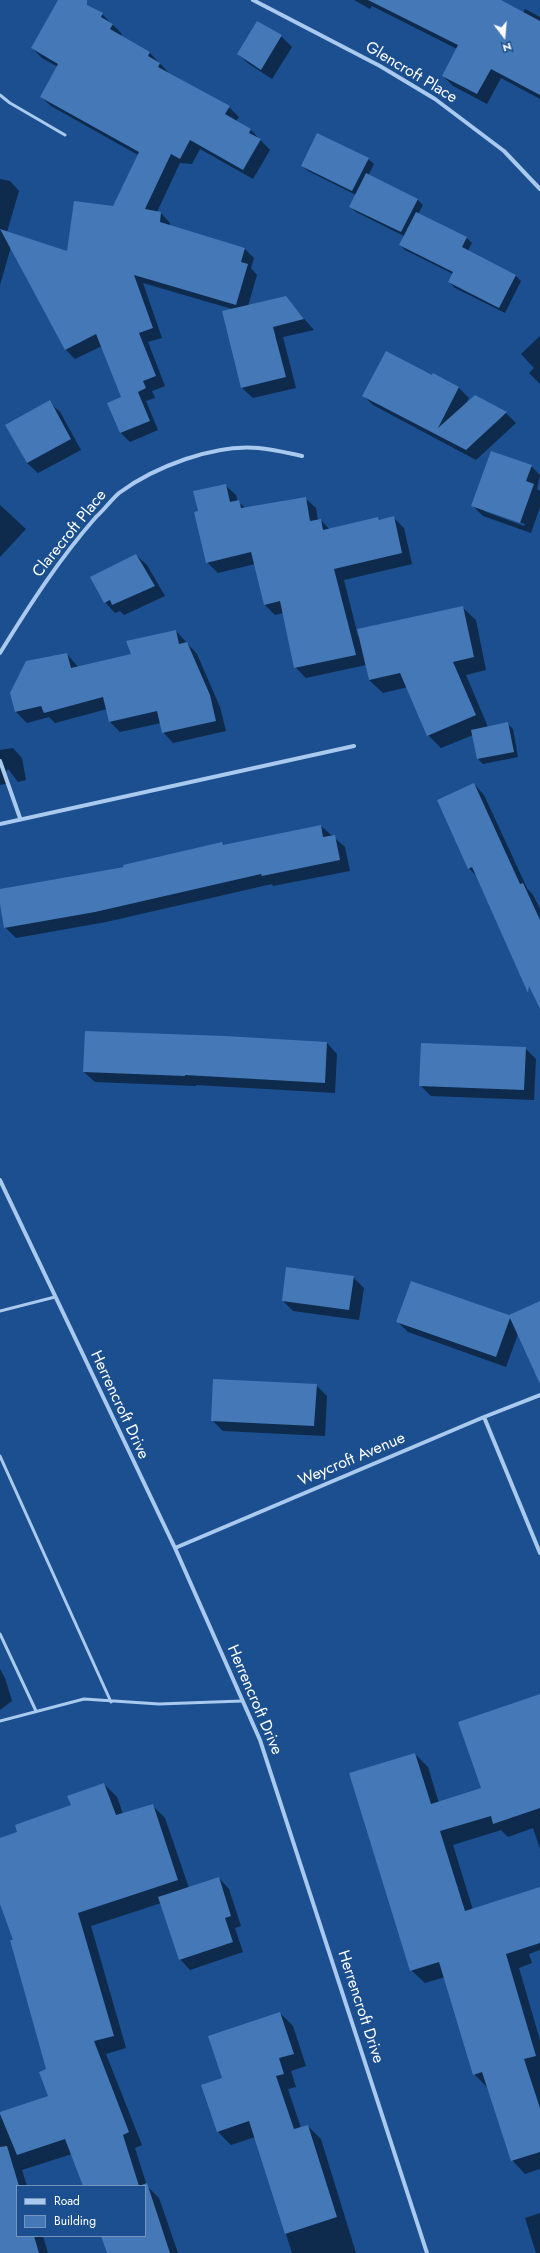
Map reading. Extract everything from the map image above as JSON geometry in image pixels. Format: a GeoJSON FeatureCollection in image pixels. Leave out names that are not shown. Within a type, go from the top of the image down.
{"type":"FeatureCollection","features":[{"type":"Feature","properties":{"kind":"street","name":"Glencroft Place"},"geometry":{"type":"LineString","coordinates":[[253,0],[380,66],[435,99],[504,151],[540,189]]}},
{"type":"Feature","properties":{"kind":"street","name":"Clarecroft Place"},"geometry":{"type":"LineString","coordinates":[[0,653],[37,593],[80,535],[118,494],[142,479],[176,463],[208,452],[257,448],[302,456]]}},
{"type":"Feature","properties":{"kind":"street"},"geometry":{"type":"LineString","coordinates":[[0,824],[20,818],[354,746]]}},
{"type":"Feature","properties":{"kind":"street"},"geometry":{"type":"LineString","coordinates":[[0,761],[20,818]]}},
{"type":"Feature","properties":{"kind":"street","name":"Herrencroft Drive"},"geometry":{"type":"LineString","coordinates":[[0,1180],[174,1548],[260,1740],[427,2253]]}},
{"type":"Feature","properties":{"kind":"street","name":"Weycroft Avenue"},"geometry":{"type":"LineString","coordinates":[[174,1548],[484,1416],[540,1395]]}},
{"type":"Feature","properties":{"kind":"street"},"geometry":{"type":"LineString","coordinates":[[484,1416],[540,1553]]}},
{"type":"Feature","properties":{"kind":"lane"},"geometry":{"type":"LineString","coordinates":[[0,95],[10,103],[65,135]]}},
{"type":"Feature","properties":{"kind":"lane"},"geometry":{"type":"LineString","coordinates":[[0,1311],[55,1297]]}},
{"type":"Feature","properties":{"kind":"lane"},"geometry":{"type":"LineString","coordinates":[[0,1456],[111,1702]]}},
{"type":"Feature","properties":{"kind":"lane"},"geometry":{"type":"LineString","coordinates":[[0,1634],[36,1711]]}},
{"type":"Feature","properties":{"kind":"lane"},"geometry":{"type":"LineString","coordinates":[[0,1721],[84,1700],[159,1704],[242,1701]]}},
{"type":"Feature","properties":{"kind":"building"},"geometry":{"type":"Polygon","coordinates":[[[58,0],[87,0],[87,5],[103,13],[101,17],[113,24],[110,29],[150,52],[148,56],[160,63],[158,67],[230,106],[225,114],[251,129],[249,133],[261,139],[243,170],[190,140],[180,159],[171,154],[145,209],[161,212],[160,222],[245,248],[241,262],[248,264],[236,305],[134,275],[153,328],[139,333],[156,376],[143,381],[146,388],[138,392],[150,421],[120,433],[107,403],[121,397],[96,334],[65,350],[0,229],[67,251],[74,201],[113,206],[139,152],[40,97],[58,64],[31,48],[58,0]]]}},
{"type":"Feature","properties":{"kind":"building"},"geometry":{"type":"Polygon","coordinates":[[[368,0],[501,0],[540,21],[540,95],[491,69],[477,94],[442,76],[458,45],[368,0]]]}},
{"type":"Feature","properties":{"kind":"building"},"geometry":{"type":"Polygon","coordinates":[[[257,21],[282,35],[261,70],[237,54],[257,21]]]}},
{"type":"Feature","properties":{"kind":"building"},"geometry":{"type":"Polygon","coordinates":[[[317,133],[369,158],[352,191],[301,166],[317,133]]]}},
{"type":"Feature","properties":{"kind":"building"},"geometry":{"type":"Polygon","coordinates":[[[366,173],[418,199],[401,232],[349,207],[366,173]]]}},
{"type":"Feature","properties":{"kind":"building"},"geometry":{"type":"Polygon","coordinates":[[[416,212],[467,237],[462,247],[516,275],[499,308],[448,282],[453,272],[399,245],[416,212]]]}},
{"type":"Feature","properties":{"kind":"building"},"geometry":{"type":"Polygon","coordinates":[[[286,296],[304,319],[273,327],[286,377],[241,388],[222,311],[286,296]]]}},
{"type":"Feature","properties":{"kind":"building"},"geometry":{"type":"Polygon","coordinates":[[[386,351],[459,387],[438,428],[475,395],[507,412],[466,450],[362,396],[386,351]]]}},
{"type":"Feature","properties":{"kind":"building"},"geometry":{"type":"Polygon","coordinates":[[[50,400],[71,439],[27,463],[5,425],[50,400]]]}},
{"type":"Feature","properties":{"kind":"building"},"geometry":{"type":"Polygon","coordinates":[[[491,451],[532,465],[526,481],[534,484],[520,523],[471,506],[491,451]]]}},
{"type":"Feature","properties":{"kind":"building"},"geometry":{"type":"Polygon","coordinates":[[[226,484],[230,502],[239,500],[241,508],[306,497],[310,521],[321,519],[323,530],[378,517],[379,520],[394,516],[402,553],[334,569],[356,655],[294,668],[280,601],[264,605],[251,552],[206,563],[194,512],[198,511],[193,491],[226,484]]]}},
{"type":"Feature","properties":{"kind":"building"},"geometry":{"type":"Polygon","coordinates":[[[136,554],[155,586],[112,605],[110,600],[104,603],[90,577],[136,554]]]}},
{"type":"Feature","properties":{"kind":"building"},"geometry":{"type":"Polygon","coordinates":[[[463,606],[474,657],[453,662],[476,715],[427,736],[400,673],[369,680],[357,629],[463,606]]]}},
{"type":"Feature","properties":{"kind":"building"},"geometry":{"type":"Polygon","coordinates":[[[176,630],[179,644],[187,642],[210,695],[216,721],[162,733],[157,711],[109,722],[103,697],[44,713],[41,706],[15,712],[10,693],[26,661],[67,653],[71,668],[131,654],[126,641],[176,630]]]}},
{"type":"Feature","properties":{"kind":"building"},"geometry":{"type":"Polygon","coordinates":[[[508,722],[514,752],[477,759],[471,730],[508,722]]]}},
{"type":"Feature","properties":{"kind":"building"},"geometry":{"type":"Polygon","coordinates":[[[474,783],[520,884],[523,883],[540,920],[540,1009],[529,986],[528,993],[472,867],[468,869],[437,800],[474,783]]]}},
{"type":"Feature","properties":{"kind":"building"},"geometry":{"type":"Polygon","coordinates":[[[321,825],[323,837],[335,835],[340,860],[262,876],[261,874],[95,912],[4,928],[0,904],[0,889],[124,867],[123,865],[222,842],[223,845],[321,825]]]}},
{"type":"Feature","properties":{"kind":"building"},"geometry":{"type":"Polygon","coordinates":[[[85,1031],[225,1036],[327,1042],[325,1083],[185,1075],[83,1072],[85,1031]]]}},
{"type":"Feature","properties":{"kind":"building"},"geometry":{"type":"Polygon","coordinates":[[[421,1043],[526,1047],[524,1090],[419,1086],[421,1043]]]}},
{"type":"Feature","properties":{"kind":"building"},"geometry":{"type":"Polygon","coordinates":[[[286,1267],[354,1276],[349,1310],[282,1301],[286,1267]]]}},
{"type":"Feature","properties":{"kind":"building"},"geometry":{"type":"Polygon","coordinates":[[[411,1281],[509,1315],[540,1301],[540,1384],[510,1318],[496,1357],[396,1322],[411,1281]]]}},
{"type":"Feature","properties":{"kind":"building"},"geometry":{"type":"Polygon","coordinates":[[[213,1379],[317,1384],[314,1426],[211,1421],[213,1379]]]}},
{"type":"Feature","properties":{"kind":"building"},"geometry":{"type":"Polygon","coordinates":[[[540,1694],[540,1808],[493,1824],[491,1816],[440,1831],[465,1911],[540,1887],[540,1943],[506,1954],[536,2056],[524,2059],[540,2108],[540,2152],[511,2161],[482,2072],[473,2075],[439,1962],[410,1971],[349,1773],[415,1753],[431,1804],[481,1788],[458,1722],[540,1694]]]}},
{"type":"Feature","properties":{"kind":"building"},"geometry":{"type":"Polygon","coordinates":[[[104,1783],[116,1815],[153,1804],[178,1880],[78,1913],[114,2036],[94,2041],[129,2132],[123,2135],[139,2185],[83,2185],[65,2139],[17,2155],[0,2114],[0,2112],[48,2096],[39,2072],[46,2069],[10,1940],[13,1940],[0,1904],[0,1838],[17,1832],[15,1825],[71,1805],[67,1796],[104,1783]]]}},
{"type":"Feature","properties":{"kind":"building"},"geometry":{"type":"Polygon","coordinates":[[[219,1877],[231,1916],[225,1918],[233,1942],[179,1960],[158,1897],[219,1877]]]}},
{"type":"Feature","properties":{"kind":"building"},"geometry":{"type":"Polygon","coordinates":[[[280,2012],[294,2054],[279,2058],[284,2074],[276,2076],[294,2129],[308,2125],[337,2217],[285,2234],[249,2121],[217,2132],[201,2085],[222,2078],[208,2036],[280,2012]]]}},
{"type":"Feature","properties":{"kind":"building"},"geometry":{"type":"Polygon","coordinates":[[[7,2146],[19,2185],[16,2185],[16,2237],[34,2237],[39,2253],[0,2253],[0,2147],[7,2146]]]}},
{"type":"Feature","properties":{"kind":"building"},"geometry":{"type":"Polygon","coordinates":[[[147,2183],[170,2253],[107,2253],[101,2237],[146,2237],[146,2185],[142,2185],[147,2183]]]}}]}
